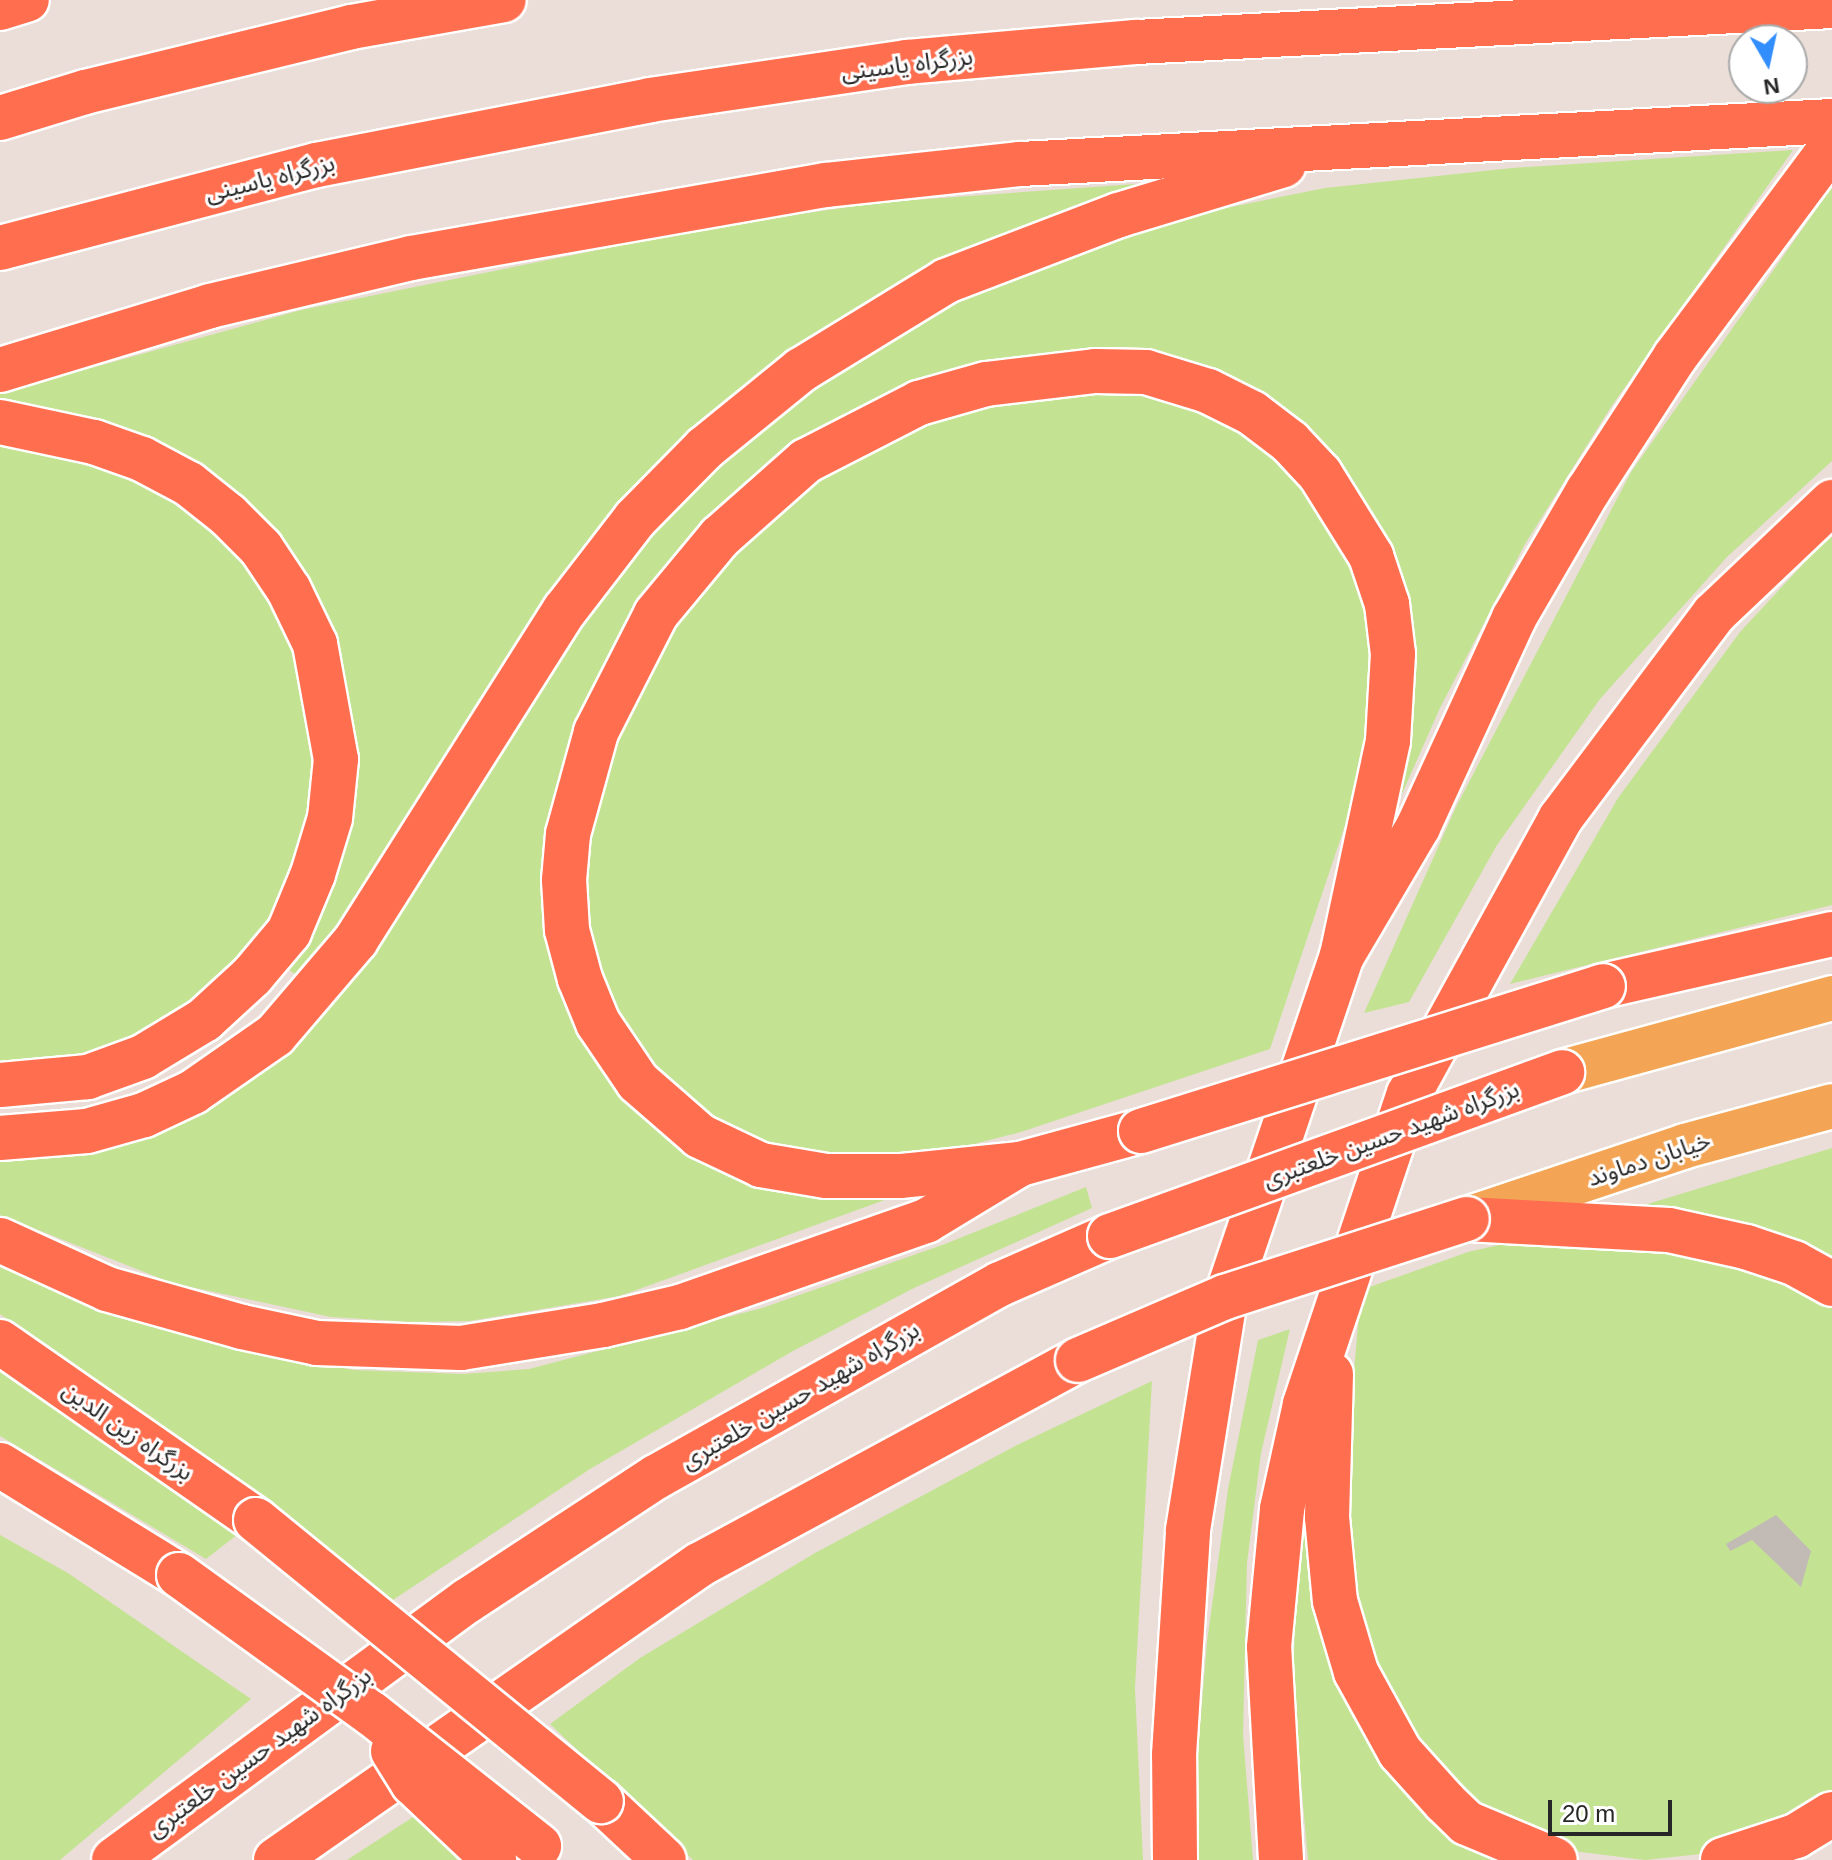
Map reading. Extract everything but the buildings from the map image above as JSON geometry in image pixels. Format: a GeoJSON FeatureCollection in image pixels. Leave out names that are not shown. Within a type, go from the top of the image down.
{"type":"FeatureCollection","features":[{"type":"Feature","properties":{"kind":"highway"},"geometry":{"type":"LineString","coordinates":[[0,8],[27,0]]}},
{"type":"Feature","properties":{"kind":"highway"},"geometry":{"type":"LineString","coordinates":[[0,118],[85,92],[351,27],[504,0]]}},
{"type":"Feature","properties":{"kind":"highway","name":"بزرگراه یاسینی"},"geometry":{"type":"LineString","coordinates":[[0,248],[317,165],[650,100],[907,62],[1136,42],[1832,6]]}},
{"type":"Feature","properties":{"kind":"highway"},"geometry":{"type":"LineString","coordinates":[[0,370],[210,306],[411,258],[589,224],[826,185],[1020,164],[1350,144],[1832,121]]}},
{"type":"Feature","properties":{"kind":"highway"},"geometry":{"type":"LineString","coordinates":[[0,1138],[87,1131],[144,1115],[193,1092],[275,1035],[356,940],[565,610],[635,519],[705,448],[801,370],[946,281],[1119,215],[1350,144]]}},
{"type":"Feature","properties":{"kind":"highway"},"geometry":{"type":"LineString","coordinates":[[1342,956],[1418,827],[1514,618],[1588,491],[1675,357],[1822,160]]}},
{"type":"Feature","properties":{"kind":"highway"},"geometry":{"type":"LineString","coordinates":[[1175,1860],[1174,1755],[1188,1530],[1224,1304],[1342,956],[1388,741],[1393,654],[1387,604],[1371,556],[1320,474],[1290,442],[1252,413],[1208,391],[1146,372],[1095,371],[986,384],[919,403],[806,461],[720,537],[656,614],[596,732],[568,834],[564,880],[567,930],[580,979],[598,1023],[638,1082],[700,1136],[761,1165],[826,1176],[900,1176],[1020,1164],[1141,1131],[1603,986],[1832,934]]}},
{"type":"Feature","properties":{"kind":"highway"},"geometry":{"type":"LineString","coordinates":[[0,422],[94,442],[142,459],[189,484],[228,515],[282,580],[315,644],[336,759],[330,818],[313,874],[289,932],[252,976],[204,1020],[143,1057],[88,1077],[0,1085]]}},
{"type":"Feature","properties":{"kind":"highway"},"geometry":{"type":"LineString","coordinates":[[1281,1860],[1270,1716],[1272,1580],[1305,1404],[1409,1094],[1560,819],[1714,614],[1832,502]]}},
{"type":"Feature","properties":{"kind":"highway","name":"بزرگراه شهید حسین خلعتبری"},"geometry":{"type":"LineString","coordinates":[[114,1860],[467,1601],[656,1477],[1000,1284],[1110,1236],[1562,1072]]}},
{"type":"Feature","properties":{"kind":"highway"},"geometry":{"type":"LineString","coordinates":[[0,1240],[107,1289],[242,1327],[317,1343],[461,1348],[603,1325],[680,1307],[926,1221],[1020,1164]]}},
{"type":"Feature","properties":{"kind":"highway"},"geometry":{"type":"LineString","coordinates":[[276,1860],[699,1565],[1078,1360],[1225,1297],[1467,1219],[1669,1230],[1746,1247],[1794,1263],[1832,1284]]}},
{"type":"Feature","properties":{"kind":"highway"},"geometry":{"type":"LineString","coordinates":[[1333,1319],[1327,1517],[1335,1601],[1356,1672],[1400,1752],[1445,1802],[1478,1828],[1555,1860]]}},
{"type":"Feature","properties":{"kind":"highway","name":"بزرگراه زین الدین"},"geometry":{"type":"LineString","coordinates":[[0,1342],[256,1520],[601,1801],[664,1860]]}},
{"type":"Feature","properties":{"kind":"highway"},"geometry":{"type":"LineString","coordinates":[[0,1465],[179,1575],[372,1714],[548,1853]]}},
{"type":"Feature","properties":{"kind":"highway"},"geometry":{"type":"LineString","coordinates":[[372,1714],[413,1783],[494,1860]]}},
{"type":"Feature","properties":{"kind":"highway"},"geometry":{"type":"LineString","coordinates":[[1723,1860],[1796,1836],[1832,1814]]}},
{"type":"Feature","properties":{"kind":"main road"},"geometry":{"type":"LineString","coordinates":[[1562,1072],[1832,998]]}},
{"type":"Feature","properties":{"kind":"main road","name":"خیابان دماوند"},"geometry":{"type":"LineString","coordinates":[[1467,1219],[1685,1146],[1832,1106]]}},
{"type":"Feature","properties":{"kind":"green space"},"geometry":{"type":"Polygon","coordinates":[[[1793,150],[1611,407],[1525,544],[1440,708],[1378,848],[1387,546],[1340,464],[1303,430],[1052,357],[710,520],[678,552],[601,673],[576,742],[548,870],[651,1118],[915,1189],[620,1296],[470,1321],[411,1322],[331,1317],[172,1283],[0,1215],[0,1153],[195,1111],[562,653],[652,529],[809,387],[950,302],[1037,265],[1171,219],[1325,188],[1512,168],[1793,150]]]}},
{"type":"Feature","properties":{"kind":"green space"},"geometry":{"type":"Polygon","coordinates":[[[1178,181],[775,370],[304,981],[284,966],[319,900],[329,633],[296,558],[277,536],[0,406],[0,393],[301,310],[721,225],[885,202],[1178,181]]]}},
{"type":"Feature","properties":{"kind":"green space"},"geometry":{"type":"Polygon","coordinates":[[[1832,187],[1832,461],[1727,557],[1600,699],[1497,845],[1409,1002],[1364,1013],[1456,807],[1631,472],[1832,187]]]}},
{"type":"Feature","properties":{"kind":"green space"},"geometry":{"type":"Polygon","coordinates":[[[1096,390],[1148,392],[1258,435],[1293,462],[1358,565],[1379,642],[1367,760],[1270,1049],[1021,1132],[923,1157],[781,1153],[710,1121],[674,1094],[615,1020],[585,946],[585,825],[633,687],[715,565],[812,482],[907,428],[1030,396],[1096,390]]]}},
{"type":"Feature","properties":{"kind":"green space"},"geometry":{"type":"Polygon","coordinates":[[[0,437],[101,453],[237,541],[292,626],[321,787],[279,908],[222,987],[122,1051],[0,1070],[0,437]]]}},
{"type":"Feature","properties":{"kind":"green space"},"geometry":{"type":"Polygon","coordinates":[[[1832,533],[1832,905],[1510,984],[1618,798],[1740,632],[1832,533]]]}},
{"type":"Feature","properties":{"kind":"green space"},"geometry":{"type":"Polygon","coordinates":[[[1832,1148],[1832,1258],[1745,1223],[1641,1206],[1832,1148]]]}},
{"type":"Feature","properties":{"kind":"green space"},"geometry":{"type":"Polygon","coordinates":[[[1086,1187],[1092,1208],[914,1288],[793,1351],[590,1469],[393,1600],[266,1499],[0,1314],[0,1259],[129,1314],[252,1353],[355,1370],[463,1374],[529,1369],[762,1308],[945,1244],[1086,1187]]]}},
{"type":"Feature","properties":{"kind":"green space"},"geometry":{"type":"Polygon","coordinates":[[[1654,1239],[1832,1297],[1832,1803],[1710,1853],[1645,1860],[1573,1851],[1517,1832],[1436,1774],[1366,1662],[1342,1510],[1361,1290],[1468,1252],[1512,1242],[1654,1239]]]}},
{"type":"Feature","properties":{"kind":"green space"},"geometry":{"type":"Polygon","coordinates":[[[1290,1329],[1261,1453],[1247,1563],[1243,1734],[1253,1860],[1197,1860],[1197,1762],[1207,1642],[1228,1489],[1258,1340],[1290,1329]]]}},
{"type":"Feature","properties":{"kind":"green space"},"geometry":{"type":"Polygon","coordinates":[[[0,1367],[242,1531],[206,1559],[0,1436],[0,1367]]]}},
{"type":"Feature","properties":{"kind":"green space"},"geometry":{"type":"Polygon","coordinates":[[[1152,1381],[1135,1688],[1143,1860],[693,1860],[550,1724],[640,1658],[815,1553],[1017,1445],[1152,1381]]]}},
{"type":"Feature","properties":{"kind":"green space"},"geometry":{"type":"Polygon","coordinates":[[[1305,1491],[1331,1644],[1519,1860],[1308,1860],[1293,1693],[1296,1578],[1305,1491]]]}},
{"type":"Feature","properties":{"kind":"green space"},"geometry":{"type":"Polygon","coordinates":[[[0,1535],[68,1573],[251,1699],[60,1860],[0,1860],[0,1535]]]}},
{"type":"Feature","properties":{"kind":"green space"},"geometry":{"type":"Polygon","coordinates":[[[427,1808],[481,1860],[347,1860],[427,1808]]]}}]}
